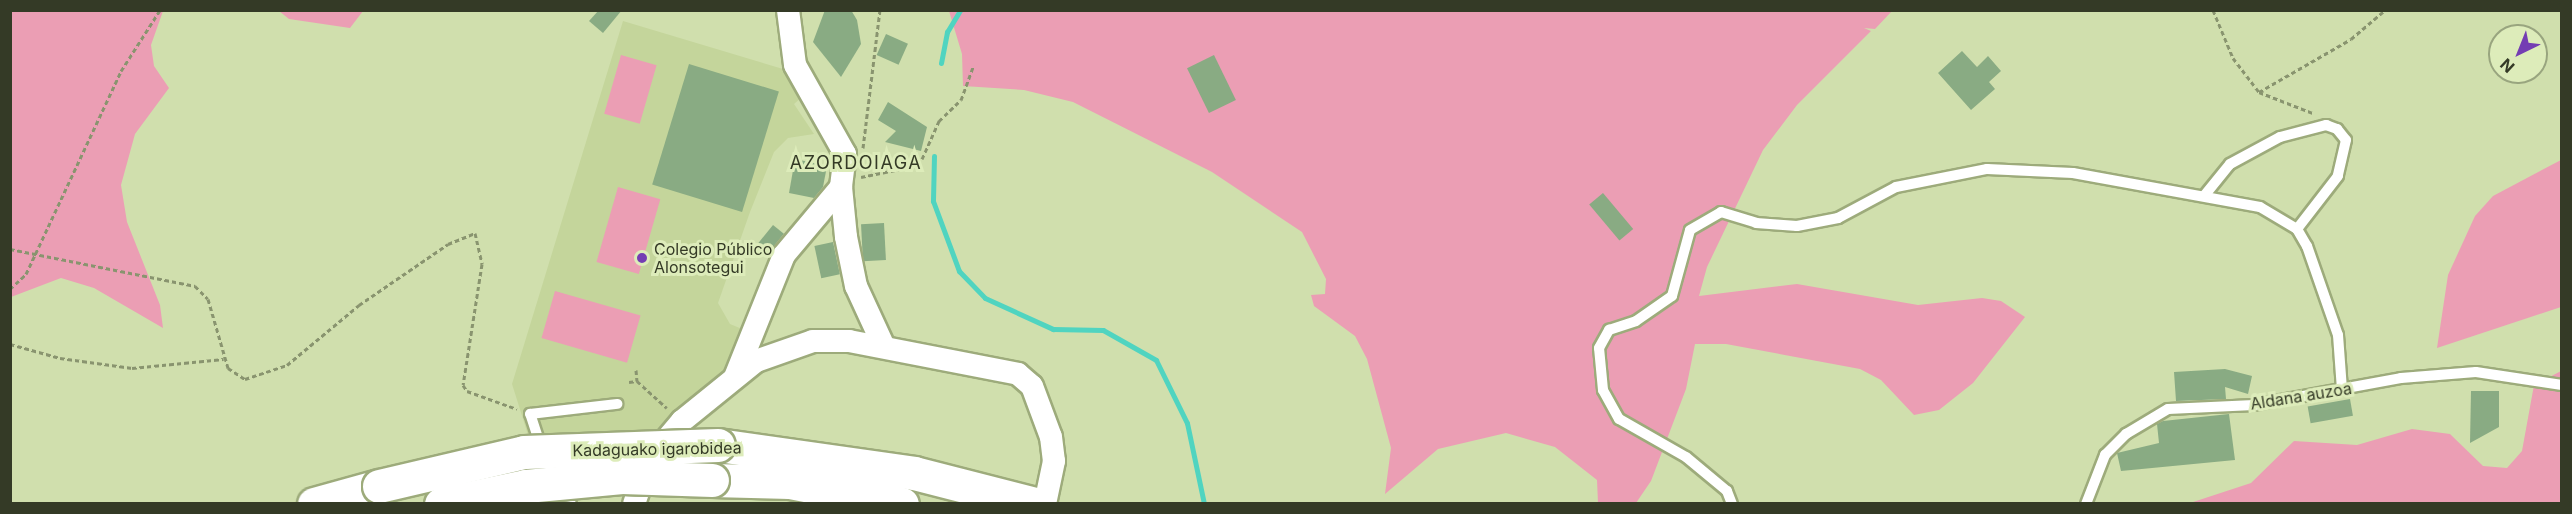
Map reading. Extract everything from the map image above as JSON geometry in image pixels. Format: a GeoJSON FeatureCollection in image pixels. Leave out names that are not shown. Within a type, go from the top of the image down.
{"type":"FeatureCollection","features":[{"type":"Feature","properties":{"kind":"highway","name":"Kadaguako igarobidea"},"geometry":{"type":"LineString","coordinates":[[314,504],[379,486],[524,453],[718,445],[790,452],[987,489],[1035,504]]}},
{"type":"Feature","properties":{"kind":"highway","name":"Kadaguako igarobidea"},"geometry":{"type":"LineString","coordinates":[[441,504],[526,486],[612,478],[790,482],[902,504]]}},
{"type":"Feature","properties":{"kind":"street"},"geometry":{"type":"LineString","coordinates":[[788,10],[795,65],[845,154],[841,183],[856,286],[884,347]]}},
{"type":"Feature","properties":{"kind":"street"},"geometry":{"type":"LineString","coordinates":[[733,381],[784,255],[841,183]]}},
{"type":"Feature","properties":{"kind":"street"},"geometry":{"type":"LineString","coordinates":[[634,504],[649,460],[682,421],[756,361],[803,343],[849,341],[1018,374],[1032,386],[1051,437],[1054,461],[1045,504]]}},
{"type":"Feature","properties":{"kind":"lane"},"geometry":{"type":"LineString","coordinates":[[2204,196],[2230,164],[2280,137],[2326,125],[2337,129],[2346,140],[2338,176],[2297,229]]}},
{"type":"Feature","properties":{"kind":"lane"},"geometry":{"type":"LineString","coordinates":[[1732,504],[1727,491],[1686,457],[1619,419],[1603,390],[1599,348],[1604,338],[1619,324],[1636,321],[1655,310],[1672,296],[1690,230],[1721,212],[1756,223],[1797,226],[1838,218],[1896,187],[1987,169],[2073,173],[2260,207],[2297,229],[2338,335],[2342,390]]}},
{"type":"Feature","properties":{"kind":"lane","name":"Aldana auzoa"},"geometry":{"type":"LineString","coordinates":[[2086,504],[2105,455],[2126,434],[2168,409],[2254,405],[2401,378],[2476,372],[2562,385]]}},
{"type":"Feature","properties":{"kind":"lane"},"geometry":{"type":"LineString","coordinates":[[571,504],[547,467],[530,414],[617,404]]}},
{"type":"Feature","properties":{"kind":"path"},"geometry":{"type":"LineString","coordinates":[[10,289],[26,274],[33,254],[121,70],[160,10]]}},
{"type":"Feature","properties":{"kind":"path"},"geometry":{"type":"LineString","coordinates":[[866,140],[880,10]]}},
{"type":"Feature","properties":{"kind":"path"},"geometry":{"type":"LineString","coordinates":[[2213,10],[2233,58],[2259,92],[2324,117],[2337,129]]}},
{"type":"Feature","properties":{"kind":"path"},"geometry":{"type":"LineString","coordinates":[[2259,92],[2351,39],[2385,10]]}},
{"type":"Feature","properties":{"kind":"path"},"geometry":{"type":"LineString","coordinates":[[841,183],[883,175],[922,159],[939,121],[961,100],[974,65]]}},
{"type":"Feature","properties":{"kind":"path"},"geometry":{"type":"LineString","coordinates":[[10,249],[195,286],[208,299],[224,359],[245,379],[287,365],[358,305],[448,244],[475,233],[482,264],[463,385],[467,392],[530,414]]}},
{"type":"Feature","properties":{"kind":"path"},"geometry":{"type":"LineString","coordinates":[[10,344],[60,358],[132,368],[224,359]]}},
{"type":"Feature","properties":{"kind":"path"},"geometry":{"type":"LineString","coordinates":[[636,370],[636,381],[682,421]]}},
{"type":"Feature","properties":{"kind":"path"},"geometry":{"type":"LineString","coordinates":[[629,382],[636,381]]}},
{"type":"Feature","properties":{"kind":"shaded area"},"geometry":{"type":"Polygon","coordinates":[[[11,10],[163,11],[151,45],[154,66],[169,88],[135,134],[121,185],[127,222],[160,305],[163,328],[94,288],[61,278],[11,297],[11,10]]]}},
{"type":"Feature","properties":{"kind":"shaded area"},"geometry":{"type":"Polygon","coordinates":[[[279,11],[363,11],[350,28],[289,19],[279,11]]]}},
{"type":"Feature","properties":{"kind":"shaded area"},"geometry":{"type":"Polygon","coordinates":[[[949,11],[1892,11],[1875,29],[1864,28],[1871,31],[1797,105],[1763,150],[1707,267],[1699,296],[1797,284],[1918,305],[1982,298],[2001,301],[2025,317],[1973,383],[1939,410],[1914,415],[1881,380],[1860,369],[1726,344],[1695,344],[1686,389],[1651,481],[1636,503],[1598,503],[1597,480],[1555,447],[1506,433],[1438,449],[1385,494],[1391,448],[1367,359],[1355,336],[1314,306],[1311,295],[1325,294],[1326,279],[1302,232],[1212,172],[1073,102],[1024,90],[963,86],[962,54],[949,11]]]}},
{"type":"Feature","properties":{"kind":"shaded area","name":"Colegio Público Alonsotegui"},"geometry":{"type":"Polygon","coordinates":[[[623,21],[793,72],[802,97],[794,104],[814,134],[788,138],[774,152],[750,212],[718,303],[730,324],[742,329],[720,380],[659,429],[529,438],[512,384],[623,21]]]}},
{"type":"Feature","properties":{"kind":"shaded area"},"geometry":{"type":"Polygon","coordinates":[[[621,55],[657,65],[640,124],[604,114],[621,55]]]}},
{"type":"Feature","properties":{"kind":"shaded area"},"geometry":{"type":"Polygon","coordinates":[[[2561,160],[2561,307],[2437,348],[2448,275],[2475,216],[2493,196],[2561,160]]]}},
{"type":"Feature","properties":{"kind":"shaded area"},"geometry":{"type":"Polygon","coordinates":[[[618,187],[660,199],[639,274],[597,262],[618,187]]]}},
{"type":"Feature","properties":{"kind":"shaded area"},"geometry":{"type":"Polygon","coordinates":[[[555,291],[641,316],[627,363],[541,338],[555,291]]]}},
{"type":"Feature","properties":{"kind":"shaded area"},"geometry":{"type":"Polygon","coordinates":[[[2561,371],[2561,503],[2187,504],[2251,483],[2294,441],[2357,445],[2412,429],[2450,434],[2483,466],[2507,468],[2522,451],[2534,385],[2561,371]]]}},
{"type":"Feature","properties":{"kind":"building"},"geometry":{"type":"Polygon","coordinates":[[[599,10],[622,10],[603,33],[589,21],[599,10]]]}},
{"type":"Feature","properties":{"kind":"building"},"geometry":{"type":"Polygon","coordinates":[[[825,10],[851,10],[857,20],[861,44],[841,77],[813,42],[825,10]]]}},
{"type":"Feature","properties":{"kind":"building"},"geometry":{"type":"Polygon","coordinates":[[[886,34],[908,44],[899,65],[877,55],[886,34]]]}},
{"type":"Feature","properties":{"kind":"building"},"geometry":{"type":"Polygon","coordinates":[[[1962,51],[1977,67],[1988,56],[2001,71],[1989,82],[1995,89],[1971,110],[1938,73],[1962,51]]]}},
{"type":"Feature","properties":{"kind":"building"},"geometry":{"type":"Polygon","coordinates":[[[1214,55],[1236,100],[1209,113],[1187,68],[1214,55]]]}},
{"type":"Feature","properties":{"kind":"building"},"geometry":{"type":"Polygon","coordinates":[[[689,64],[779,91],[742,212],[652,184],[689,64]]]}},
{"type":"Feature","properties":{"kind":"building"},"geometry":{"type":"Polygon","coordinates":[[[888,102],[927,127],[921,151],[885,142],[896,131],[878,120],[888,102]]]}},
{"type":"Feature","properties":{"kind":"building"},"geometry":{"type":"Polygon","coordinates":[[[795,159],[827,166],[823,187],[814,198],[789,193],[795,159]]]}},
{"type":"Feature","properties":{"kind":"building"},"geometry":{"type":"Polygon","coordinates":[[[1603,193],[1633,229],[1619,241],[1589,205],[1603,193]]]}},
{"type":"Feature","properties":{"kind":"building"},"geometry":{"type":"Polygon","coordinates":[[[884,223],[886,260],[863,261],[861,224],[884,223]]]}},
{"type":"Feature","properties":{"kind":"building"},"geometry":{"type":"Polygon","coordinates":[[[773,225],[784,234],[766,256],[755,248],[773,225]]]}},
{"type":"Feature","properties":{"kind":"building"},"geometry":{"type":"Polygon","coordinates":[[[833,242],[840,274],[821,278],[814,246],[833,242]]]}},
{"type":"Feature","properties":{"kind":"building"},"geometry":{"type":"Polygon","coordinates":[[[2225,369],[2252,376],[2248,394],[2225,387],[2226,399],[2176,401],[2174,372],[2225,369]]]}},
{"type":"Feature","properties":{"kind":"building"},"geometry":{"type":"Polygon","coordinates":[[[2471,391],[2499,391],[2499,427],[2470,443],[2471,391]]]}},
{"type":"Feature","properties":{"kind":"building"},"geometry":{"type":"Polygon","coordinates":[[[2350,399],[2353,416],[2311,423],[2308,406],[2350,399]]]}},
{"type":"Feature","properties":{"kind":"building"},"geometry":{"type":"Polygon","coordinates":[[[2229,414],[2235,460],[2121,471],[2117,453],[2159,443],[2157,424],[2163,421],[2229,414]]]}},
{"type":"Feature","properties":{"kind":"waterway"},"geometry":{"type":"LineString","coordinates":[[941,63],[947,32],[960,10]]}},
{"type":"Feature","properties":{"kind":"waterway"},"geometry":{"type":"LineString","coordinates":[[934,156],[933,201],[959,271],[985,298],[1053,329],[1103,330],[1156,360],[1187,423],[1204,504]]}},
{"type":"Feature","properties":{"kind":"place","name":"Colegio Público Alonsotegui"},"geometry":{"type":"Point","coordinates":[642,258]}},
{"type":"Feature","properties":{"kind":"district","name":"AZORDOIAGA"},"geometry":{"type":"Point","coordinates":[856,163]}}]}
